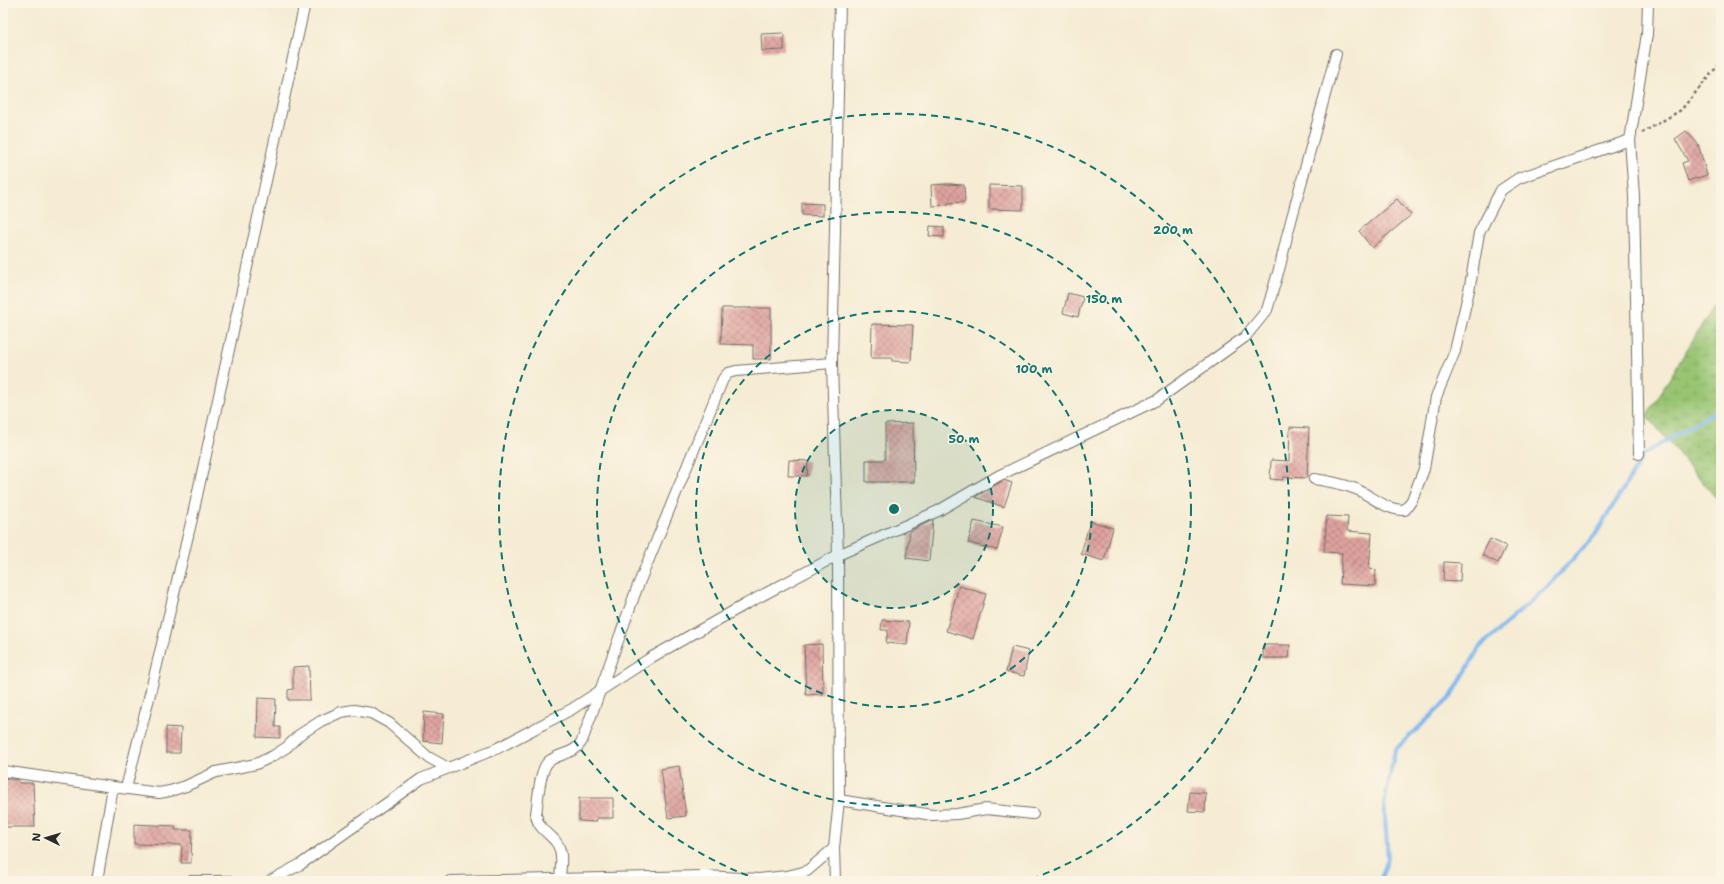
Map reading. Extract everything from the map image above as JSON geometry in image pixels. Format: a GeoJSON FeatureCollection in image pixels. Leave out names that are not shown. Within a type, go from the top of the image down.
{"type":"FeatureCollection","features":[{"type":"Feature","properties":{"kind":"street"},"geometry":{"type":"LineString","coordinates":[[126,788],[191,523],[305,3]]}},
{"type":"Feature","properties":{"kind":"street"},"geometry":{"type":"LineString","coordinates":[[835,881],[834,848],[839,800],[838,554],[832,363],[840,3]]}},
{"type":"Feature","properties":{"kind":"street"},"geometry":{"type":"LineString","coordinates":[[1639,454],[1634,196],[1630,140],[1647,34],[1648,3]]}},
{"type":"Feature","properties":{"kind":"street"},"geometry":{"type":"LineString","coordinates":[[270,881],[301,864],[421,779],[498,748],[572,709],[652,657],[838,554],[938,511],[998,476],[1157,400],[1245,337],[1267,310],[1336,54]]}},
{"type":"Feature","properties":{"kind":"street"},"geometry":{"type":"LineString","coordinates":[[1314,479],[1331,481],[1357,489],[1396,510],[1405,510],[1412,500],[1424,469],[1436,397],[1455,351],[1470,286],[1479,233],[1501,190],[1519,178],[1630,140]]}},
{"type":"Feature","properties":{"kind":"street"},"geometry":{"type":"LineString","coordinates":[[560,880],[560,849],[556,842],[539,826],[536,821],[542,773],[549,761],[579,746],[637,588],[723,379],[728,373],[736,371],[832,363]]}},
{"type":"Feature","properties":{"kind":"street"},"geometry":{"type":"LineString","coordinates":[[3,771],[159,793],[186,786],[216,772],[256,764],[287,747],[299,735],[321,721],[341,712],[354,710],[371,713],[389,722],[428,757],[448,768]]}},
{"type":"Feature","properties":{"kind":"street"},"geometry":{"type":"LineString","coordinates":[[97,881],[113,787]]}},
{"type":"Feature","properties":{"kind":"street"},"geometry":{"type":"LineString","coordinates":[[839,800],[932,815],[957,814],[986,809],[1033,814]]}},
{"type":"Feature","properties":{"kind":"street"},"geometry":{"type":"LineString","coordinates":[[450,881],[705,876],[759,879],[787,876],[806,871],[834,848]]}},
{"type":"Feature","properties":{"kind":"street"},"geometry":{"type":"LineString","coordinates":[[191,881],[229,881]]}},
{"type":"Feature","properties":{"kind":"path"},"geometry":{"type":"LineString","coordinates":[[1630,140],[1681,110],[1721,62]]}},
{"type":"Feature","properties":{"kind":"green space"},"geometry":{"type":"Polygon","coordinates":[[[1721,293],[1721,504],[1647,416],[1721,293]]]}},
{"type":"Feature","properties":{"kind":"building"},"geometry":{"type":"Polygon","coordinates":[[[784,33],[784,50],[762,51],[761,34],[784,33]]]}},
{"type":"Feature","properties":{"kind":"building"},"geometry":{"type":"Polygon","coordinates":[[[1686,131],[1698,144],[1707,175],[1688,181],[1682,163],[1688,161],[1675,139],[1686,131]]]}},
{"type":"Feature","properties":{"kind":"building"},"geometry":{"type":"Polygon","coordinates":[[[931,185],[964,185],[965,202],[932,206],[931,185]]]}},
{"type":"Feature","properties":{"kind":"building"},"geometry":{"type":"Polygon","coordinates":[[[989,185],[1023,186],[1023,210],[989,209],[989,185]]]}},
{"type":"Feature","properties":{"kind":"building"},"geometry":{"type":"Polygon","coordinates":[[[1397,199],[1411,215],[1372,248],[1359,231],[1397,199]]]}},
{"type":"Feature","properties":{"kind":"building"},"geometry":{"type":"Polygon","coordinates":[[[802,203],[823,204],[823,216],[802,215],[802,203]]]}},
{"type":"Feature","properties":{"kind":"building"},"geometry":{"type":"Polygon","coordinates":[[[930,226],[944,227],[944,237],[929,236],[930,226]]]}},
{"type":"Feature","properties":{"kind":"building"},"geometry":{"type":"Polygon","coordinates":[[[1068,293],[1083,297],[1078,317],[1063,313],[1068,293]]]}},
{"type":"Feature","properties":{"kind":"building"},"geometry":{"type":"Polygon","coordinates":[[[722,308],[771,308],[771,359],[753,359],[753,345],[721,344],[722,308]]]}},
{"type":"Feature","properties":{"kind":"building"},"geometry":{"type":"Polygon","coordinates":[[[872,324],[913,325],[911,362],[892,361],[892,358],[871,358],[872,324]]]}},
{"type":"Feature","properties":{"kind":"building"},"geometry":{"type":"Polygon","coordinates":[[[913,423],[914,482],[866,482],[866,460],[885,460],[885,424],[913,423]]]}},
{"type":"Feature","properties":{"kind":"building"},"geometry":{"type":"Polygon","coordinates":[[[1290,427],[1309,428],[1307,478],[1283,477],[1283,480],[1270,479],[1271,460],[1289,461],[1290,427]]]}},
{"type":"Feature","properties":{"kind":"building"},"geometry":{"type":"Polygon","coordinates":[[[789,460],[808,461],[807,476],[788,476],[789,460]]]}},
{"type":"Feature","properties":{"kind":"building"},"geometry":{"type":"Polygon","coordinates":[[[1004,480],[1012,483],[1004,507],[975,497],[1004,480]]]}},
{"type":"Feature","properties":{"kind":"building"},"geometry":{"type":"Polygon","coordinates":[[[1327,516],[1348,517],[1347,531],[1372,533],[1369,569],[1376,570],[1375,586],[1340,584],[1342,553],[1324,552],[1327,516]]]}},
{"type":"Feature","properties":{"kind":"building"},"geometry":{"type":"Polygon","coordinates":[[[933,520],[929,561],[906,558],[910,531],[933,520]]]}},
{"type":"Feature","properties":{"kind":"building"},"geometry":{"type":"Polygon","coordinates":[[[974,521],[1003,527],[997,550],[968,543],[974,521]]]}},
{"type":"Feature","properties":{"kind":"building"},"geometry":{"type":"Polygon","coordinates":[[[1090,521],[1113,528],[1104,561],[1081,554],[1090,521]]]}},
{"type":"Feature","properties":{"kind":"building"},"geometry":{"type":"Polygon","coordinates":[[[1490,539],[1506,546],[1498,563],[1482,555],[1490,539]]]}},
{"type":"Feature","properties":{"kind":"building"},"geometry":{"type":"Polygon","coordinates":[[[1444,562],[1461,563],[1460,582],[1443,581],[1444,562]]]}},
{"type":"Feature","properties":{"kind":"building"},"geometry":{"type":"Polygon","coordinates":[[[959,586],[986,594],[973,639],[946,631],[959,586]]]}},
{"type":"Feature","properties":{"kind":"building"},"geometry":{"type":"Polygon","coordinates":[[[882,620],[909,622],[907,645],[886,643],[888,630],[881,630],[882,620]]]}},
{"type":"Feature","properties":{"kind":"building"},"geometry":{"type":"Polygon","coordinates":[[[822,644],[823,694],[806,695],[804,645],[822,644]]]}},
{"type":"Feature","properties":{"kind":"building"},"geometry":{"type":"Polygon","coordinates":[[[1263,645],[1290,645],[1289,658],[1263,658],[1263,645]]]}},
{"type":"Feature","properties":{"kind":"building"},"geometry":{"type":"Polygon","coordinates":[[[1012,647],[1029,651],[1024,676],[1006,672],[1012,647]]]}},
{"type":"Feature","properties":{"kind":"building"},"geometry":{"type":"Polygon","coordinates":[[[309,666],[310,700],[288,700],[288,690],[293,689],[293,667],[309,666]]]}},
{"type":"Feature","properties":{"kind":"building"},"geometry":{"type":"Polygon","coordinates":[[[258,698],[276,699],[275,727],[280,727],[280,738],[257,737],[258,698]]]}},
{"type":"Feature","properties":{"kind":"building"},"geometry":{"type":"Polygon","coordinates":[[[424,712],[444,714],[442,743],[423,741],[424,712]]]}},
{"type":"Feature","properties":{"kind":"building"},"geometry":{"type":"Polygon","coordinates":[[[166,727],[181,728],[180,753],[166,753],[166,727]]]}},
{"type":"Feature","properties":{"kind":"building"},"geometry":{"type":"Polygon","coordinates":[[[679,766],[686,816],[668,818],[661,769],[679,766]]]}},
{"type":"Feature","properties":{"kind":"building"},"geometry":{"type":"Polygon","coordinates":[[[3,778],[19,780],[19,783],[33,783],[35,827],[3,827],[3,778]]]}},
{"type":"Feature","properties":{"kind":"building"},"geometry":{"type":"Polygon","coordinates":[[[1190,792],[1206,793],[1205,812],[1188,811],[1190,792]]]}},
{"type":"Feature","properties":{"kind":"building"},"geometry":{"type":"Polygon","coordinates":[[[579,798],[613,798],[613,818],[597,818],[596,822],[579,821],[579,798]]]}},
{"type":"Feature","properties":{"kind":"building"},"geometry":{"type":"Polygon","coordinates":[[[134,824],[175,826],[175,830],[192,830],[191,863],[181,863],[182,845],[134,844],[134,824]]]}},
{"type":"Feature","properties":{"kind":"waterway"},"geometry":{"type":"LineString","coordinates":[[1380,881],[1388,859],[1384,804],[1395,750],[1451,697],[1479,648],[1546,588],[1596,534],[1644,454],[1721,408]]}}]}
